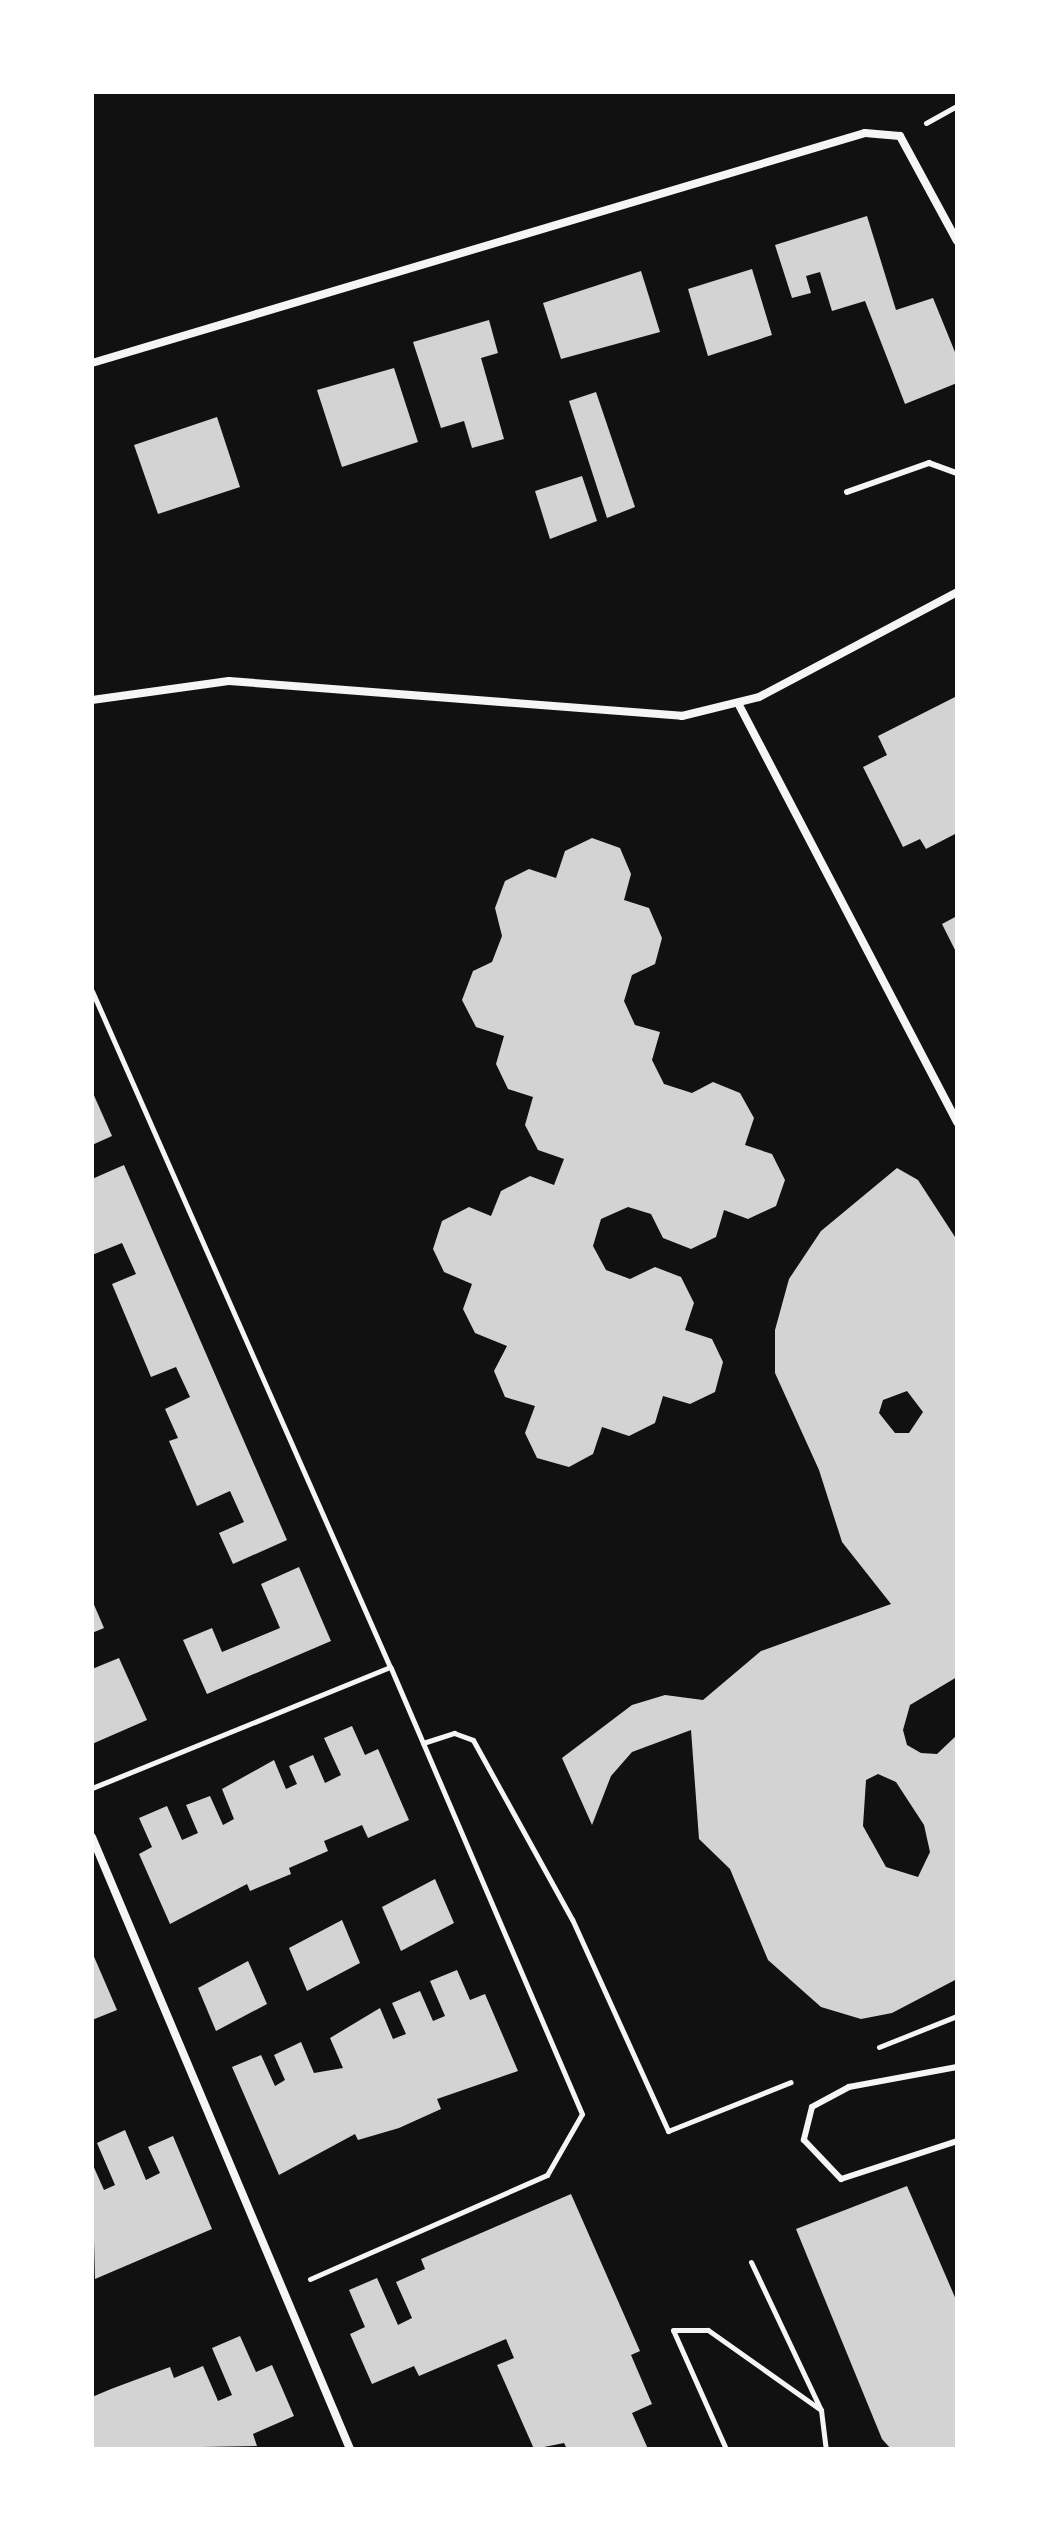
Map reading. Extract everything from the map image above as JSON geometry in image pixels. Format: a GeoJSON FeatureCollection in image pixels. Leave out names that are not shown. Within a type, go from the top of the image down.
{"type":"FeatureCollection","features":[{"type":"Feature","properties":{"kind":"street"},"geometry":{"type":"LineString","coordinates":[[92,363],[865,133],[900,136],[957,241]]}},
{"type":"Feature","properties":{"kind":"street"},"geometry":{"type":"LineString","coordinates":[[92,700],[229,681],[627,715],[682,716],[739,705],[957,592]]}},
{"type":"Feature","properties":{"kind":"street"},"geometry":{"type":"LineString","coordinates":[[739,705],[957,1122]]}},
{"type":"Feature","properties":{"kind":"street"},"geometry":{"type":"LineString","coordinates":[[92,1837],[350,2449]]}},
{"type":"Feature","properties":{"kind":"lane"},"geometry":{"type":"LineString","coordinates":[[847,492],[929,463],[957,473]]}},
{"type":"Feature","properties":{"kind":"lane"},"geometry":{"type":"LineString","coordinates":[[957,2067],[849,2087],[812,2107],[804,2140],[841,2179],[957,2141]]}},
{"type":"Feature","properties":{"kind":"path"},"geometry":{"type":"LineString","coordinates":[[92,991],[390,1667],[582,2114],[547,2175],[283,2291]]}},
{"type":"Feature","properties":{"kind":"path"},"geometry":{"type":"LineString","coordinates":[[92,1788],[390,1667]]}},
{"type":"Feature","properties":{"kind":"path"},"geometry":{"type":"LineString","coordinates":[[423,1743],[454,1733],[473,1740],[572,1919],[668,2131],[798,2079]]}},
{"type":"Feature","properties":{"kind":"path"},"geometry":{"type":"LineString","coordinates":[[870,2051],[957,2016]]}},
{"type":"Feature","properties":{"kind":"path"},"geometry":{"type":"LineString","coordinates":[[751,2262],[821,2410],[826,2449]]}},
{"type":"Feature","properties":{"kind":"path"},"geometry":{"type":"LineString","coordinates":[[726,2449],[673,2330],[708,2330],[821,2410]]}},
{"type":"Feature","properties":{"kind":"building"},"geometry":{"type":"Polygon","coordinates":[[[867,216],[896,310],[933,298],[957,357],[957,383],[905,404],[865,301],[832,311],[820,272],[806,276],[811,293],[792,298],[775,245],[867,216]]]}},
{"type":"Feature","properties":{"kind":"building"},"geometry":{"type":"Polygon","coordinates":[[[752,269],[772,335],[708,356],[688,289],[752,269]]]}},
{"type":"Feature","properties":{"kind":"building"},"geometry":{"type":"Polygon","coordinates":[[[641,271],[660,332],[561,359],[543,303],[641,271]]]}},
{"type":"Feature","properties":{"kind":"building"},"geometry":{"type":"Polygon","coordinates":[[[489,320],[498,353],[481,358],[504,439],[472,448],[464,421],[441,428],[413,342],[489,320]]]}},
{"type":"Feature","properties":{"kind":"building"},"geometry":{"type":"Polygon","coordinates":[[[394,368],[418,442],[342,467],[317,390],[394,368]]]}},
{"type":"Feature","properties":{"kind":"building"},"geometry":{"type":"Polygon","coordinates":[[[596,392],[635,507],[607,518],[569,401],[596,392]]]}},
{"type":"Feature","properties":{"kind":"building"},"geometry":{"type":"Polygon","coordinates":[[[217,417],[240,487],[158,514],[134,445],[217,417]]]}},
{"type":"Feature","properties":{"kind":"building"},"geometry":{"type":"Polygon","coordinates":[[[582,476],[597,521],[550,539],[535,491],[582,476]]]}},
{"type":"Feature","properties":{"kind":"building"},"geometry":{"type":"Polygon","coordinates":[[[957,696],[957,833],[926,849],[920,839],[903,847],[863,767],[887,755],[878,736],[957,696]]]}},
{"type":"Feature","properties":{"kind":"building"},"geometry":{"type":"Polygon","coordinates":[[[592,838],[620,848],[631,874],[624,900],[649,908],[662,938],[655,964],[632,975],[624,1001],[635,1025],[660,1032],[652,1060],[664,1084],[692,1093],[713,1082],[740,1093],[754,1118],[745,1145],[772,1154],[785,1180],[776,1206],[748,1219],[724,1210],[716,1237],[691,1249],[663,1238],[651,1214],[628,1207],[601,1219],[593,1246],[606,1270],[630,1279],[655,1267],[681,1277],[694,1303],[685,1330],[712,1339],[723,1362],[715,1392],[690,1404],[663,1396],[655,1423],[629,1436],[602,1427],[593,1454],[569,1467],[537,1458],[525,1433],[535,1406],[505,1397],[494,1371],[507,1346],[475,1333],[463,1309],[472,1284],[444,1272],[433,1249],[442,1221],[469,1207],[491,1216],[501,1191],[530,1176],[554,1185],[564,1159],[538,1150],[525,1125],[533,1097],[508,1089],[496,1064],[504,1036],[476,1027],[462,1000],[473,971],[492,962],[502,936],[495,908],[505,881],[529,869],[556,878],[565,851],[592,838]]]}},
{"type":"Feature","properties":{"kind":"building"},"geometry":{"type":"Polygon","coordinates":[[[957,916],[957,954],[942,924],[957,916]]]}},
{"type":"Feature","properties":{"kind":"building"},"geometry":{"type":"Polygon","coordinates":[[[92,1091],[112,1136],[92,1145],[92,1091]]]}},
{"type":"Feature","properties":{"kind":"building"},"geometry":{"type":"Polygon","coordinates":[[[124,1165],[287,1540],[233,1564],[219,1533],[244,1522],[230,1491],[197,1506],[169,1441],[178,1438],[165,1409],[190,1397],[176,1367],[151,1377],[112,1284],[136,1274],[122,1243],[92,1255],[92,1179],[124,1165]]]}},
{"type":"Feature","properties":{"kind":"building"},"geometry":{"type":"Polygon","coordinates":[[[897,1168],[918,1180],[957,1240],[957,1677],[910,1705],[903,1730],[907,1745],[921,1753],[937,1754],[957,1735],[957,1979],[892,2013],[861,2019],[821,2007],[768,1960],[730,1869],[699,1839],[691,1730],[632,1752],[611,1776],[592,1825],[562,1758],[632,1705],[665,1695],[703,1700],[761,1651],[891,1604],[842,1542],[819,1470],[775,1373],[775,1330],[789,1279],[821,1231],[897,1168]],[[907,1391],[883,1400],[879,1413],[895,1433],[909,1433],[923,1412],[907,1391]],[[878,1774],[866,1780],[863,1826],[886,1867],[918,1877],[930,1852],[924,1825],[896,1782],[878,1774]]]}},
{"type":"Feature","properties":{"kind":"building"},"geometry":{"type":"Polygon","coordinates":[[[299,1567],[331,1641],[207,1694],[183,1640],[212,1628],[222,1652],[280,1628],[261,1584],[299,1567]]]}},
{"type":"Feature","properties":{"kind":"building"},"geometry":{"type":"Polygon","coordinates":[[[92,1600],[104,1628],[92,1633],[92,1600]]]}},
{"type":"Feature","properties":{"kind":"building"},"geometry":{"type":"Polygon","coordinates":[[[119,1658],[147,1720],[92,1744],[92,1669],[119,1658]]]}},
{"type":"Feature","properties":{"kind":"building"},"geometry":{"type":"Polygon","coordinates":[[[352,1726],[365,1755],[378,1749],[409,1820],[368,1838],[362,1825],[324,1841],[328,1851],[289,1868],[291,1874],[250,1891],[247,1884],[170,1924],[139,1854],[152,1847],[139,1818],[167,1806],[182,1840],[198,1833],[186,1805],[210,1796],[223,1825],[234,1819],[222,1789],[274,1760],[286,1789],[297,1784],[289,1766],[313,1755],[325,1783],[341,1775],[324,1738],[352,1726]]]}},
{"type":"Feature","properties":{"kind":"building"},"geometry":{"type":"Polygon","coordinates":[[[435,1879],[454,1923],[401,1951],[382,1907],[435,1879]]]}},
{"type":"Feature","properties":{"kind":"building"},"geometry":{"type":"Polygon","coordinates":[[[342,1920],[360,1963],[307,1991],[289,1948],[342,1920]]]}},
{"type":"Feature","properties":{"kind":"building"},"geometry":{"type":"Polygon","coordinates":[[[92,1952],[117,2010],[92,2020],[92,1952]]]}},
{"type":"Feature","properties":{"kind":"building"},"geometry":{"type":"Polygon","coordinates":[[[248,1961],[267,2004],[216,2031],[198,1988],[248,1961]]]}},
{"type":"Feature","properties":{"kind":"building"},"geometry":{"type":"Polygon","coordinates":[[[457,1970],[470,2000],[485,1994],[518,2071],[437,2099],[441,2109],[399,2128],[358,2140],[355,2134],[279,2175],[232,2067],[261,2055],[275,2086],[285,2080],[274,2055],[301,2042],[314,2073],[343,2068],[330,2038],[380,2008],[393,2039],[406,2034],[392,2003],[420,1991],[433,2021],[445,2016],[430,1981],[457,1970]]]}},
{"type":"Feature","properties":{"kind":"building"},"geometry":{"type":"Polygon","coordinates":[[[125,2130],[146,2180],[160,2173],[148,2147],[173,2136],[212,2229],[95,2279],[92,2163],[104,2190],[115,2185],[97,2143],[125,2130]]]}},
{"type":"Feature","properties":{"kind":"building"},"geometry":{"type":"Polygon","coordinates":[[[907,2186],[957,2302],[957,2449],[891,2449],[882,2439],[796,2229],[907,2186]]]}},
{"type":"Feature","properties":{"kind":"building"},"geometry":{"type":"Polygon","coordinates":[[[571,2194],[640,2351],[631,2355],[652,2404],[632,2413],[648,2449],[567,2449],[564,2443],[534,2449],[497,2365],[514,2358],[506,2339],[419,2376],[414,2366],[372,2384],[350,2334],[365,2327],[349,2290],[377,2278],[398,2325],[412,2318],[396,2282],[425,2269],[421,2259],[571,2194]]]}},
{"type":"Feature","properties":{"kind":"building"},"geometry":{"type":"Polygon","coordinates":[[[240,2336],[256,2372],[272,2365],[294,2416],[253,2434],[257,2446],[92,2449],[92,2397],[111,2389],[170,2367],[174,2378],[203,2366],[218,2401],[232,2395],[212,2348],[240,2336]]]}}]}
